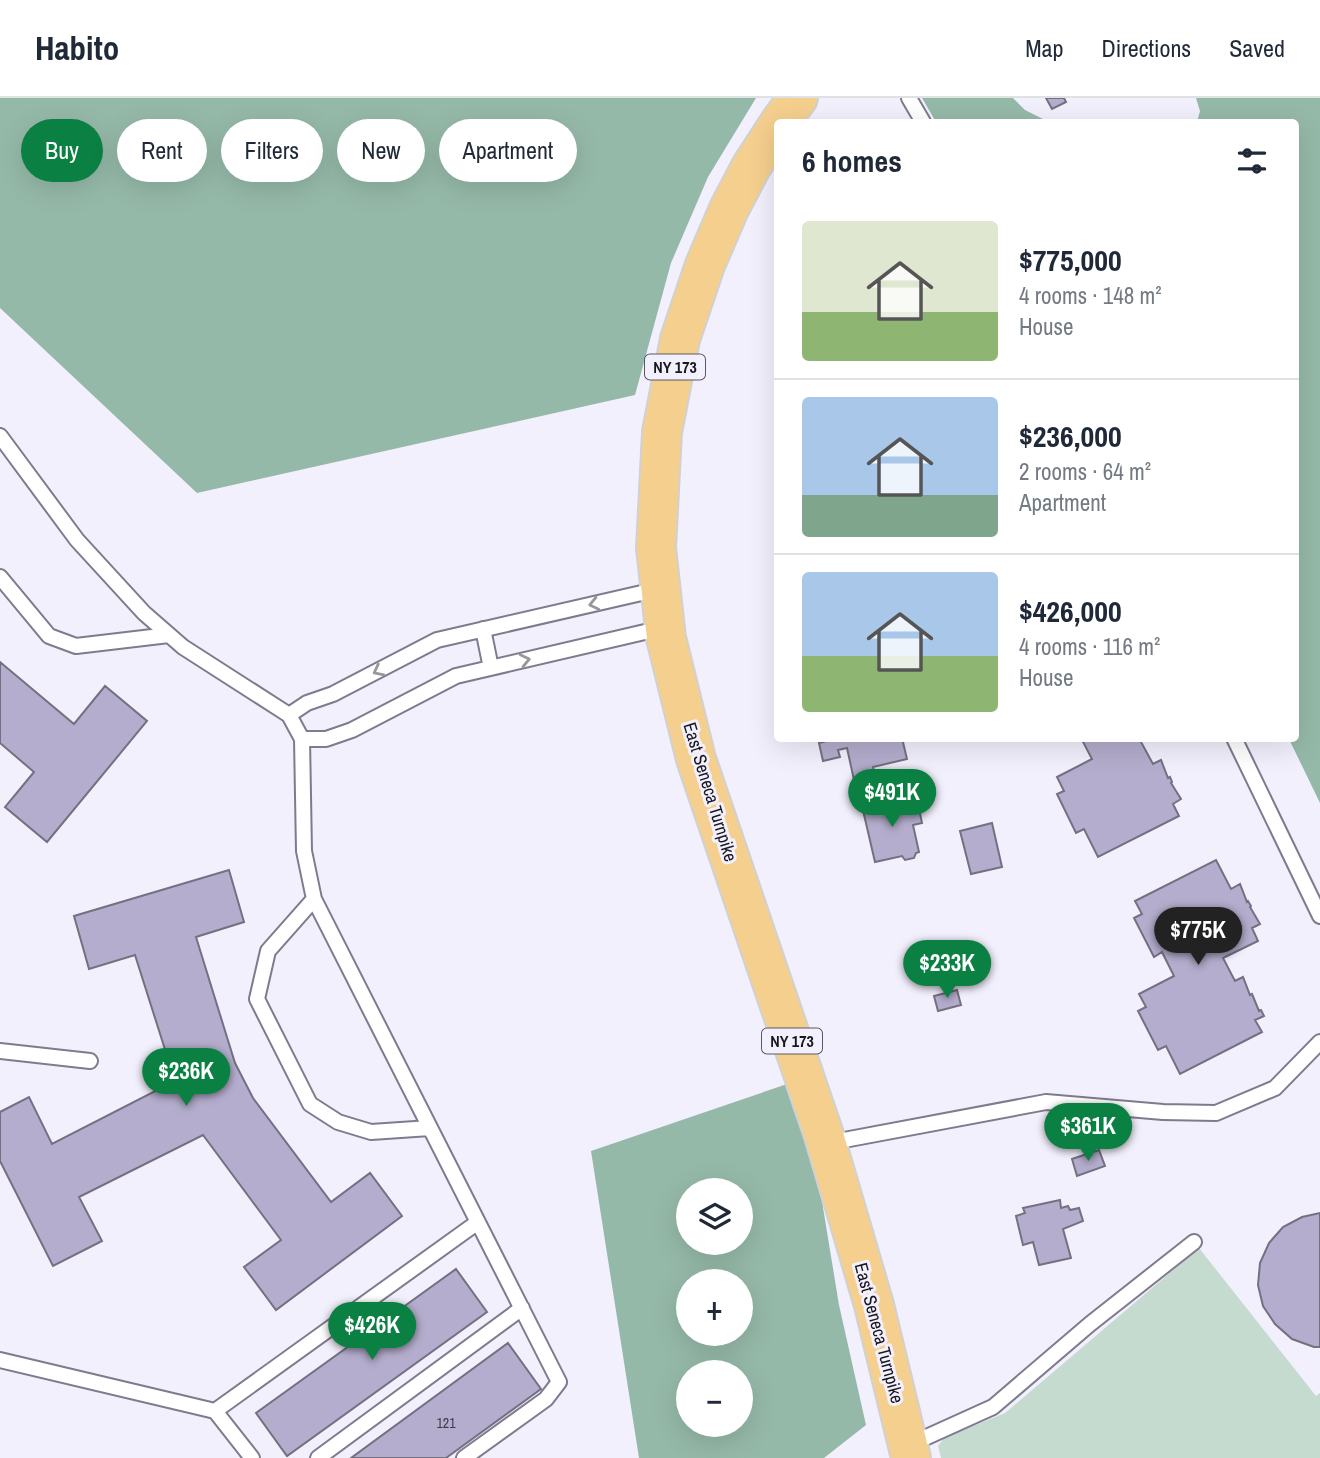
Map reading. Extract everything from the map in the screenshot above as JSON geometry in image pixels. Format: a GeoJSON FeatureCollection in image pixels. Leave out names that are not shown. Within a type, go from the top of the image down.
{"type":"FeatureCollection","features":[{"type":"Feature","properties":{"kind":"main road"},"geometry":{"type":"LineString","coordinates":[[782,119],[798,98]]}},
{"type":"Feature","properties":{"kind":"main road","name":"East Seneca Turnpike"},"geometry":{"type":"LineString","coordinates":[[774,132],[729,209],[705,265],[680,339],[662,432],[656,548],[666,638],[696,759],[827,1144],[874,1305],[910,1452]]}},
{"type":"Feature","properties":{"kind":"lane"},"geometry":{"type":"LineString","coordinates":[[909,98],[921,119]]}},
{"type":"Feature","properties":{"kind":"lane"},"geometry":{"type":"LineString","coordinates":[[0,436],[77,540],[144,613],[183,648],[289,715],[302,739],[304,851],[314,899],[559,1382],[546,1399],[464,1458]]}},
{"type":"Feature","properties":{"kind":"lane"},"geometry":{"type":"LineString","coordinates":[[0,577],[49,636],[76,646],[169,635]]}},
{"type":"Feature","properties":{"kind":"lane"},"geometry":{"type":"LineString","coordinates":[[289,715],[307,703],[333,694],[437,640],[661,588]]}},
{"type":"Feature","properties":{"kind":"lane"},"geometry":{"type":"LineString","coordinates":[[302,739],[326,738],[352,730],[456,676],[665,627]]}},
{"type":"Feature","properties":{"kind":"lane"},"geometry":{"type":"LineString","coordinates":[[483,629],[491,668]]}},
{"type":"Feature","properties":{"kind":"lane"},"geometry":{"type":"LineString","coordinates":[[1236,742],[1320,916]]}},
{"type":"Feature","properties":{"kind":"lane"},"geometry":{"type":"LineString","coordinates":[[314,899],[268,951],[257,999],[310,1104],[338,1122],[371,1132],[430,1128]]}},
{"type":"Feature","properties":{"kind":"lane"},"geometry":{"type":"LineString","coordinates":[[827,1144],[1046,1102],[1163,1112],[1216,1113],[1275,1088],[1320,1042]]}},
{"type":"Feature","properties":{"kind":"lane"},"geometry":{"type":"LineString","coordinates":[[0,1051],[90,1061]]}},
{"type":"Feature","properties":{"kind":"lane"},"geometry":{"type":"LineString","coordinates":[[215,1411],[478,1222]]}},
{"type":"Feature","properties":{"kind":"lane"},"geometry":{"type":"LineString","coordinates":[[910,1452],[992,1406],[1194,1242]]}},
{"type":"Feature","properties":{"kind":"lane"},"geometry":{"type":"LineString","coordinates":[[318,1458],[522,1308]]}},
{"type":"Feature","properties":{"kind":"lane"},"geometry":{"type":"LineString","coordinates":[[0,1360],[215,1411],[252,1458]]}},
{"type":"Feature","properties":{"kind":"green space"},"geometry":{"type":"Polygon","coordinates":[[[0,98],[756,98],[708,177],[671,263],[635,395],[197,493],[0,308],[0,98]]]}},
{"type":"Feature","properties":{"kind":"green space"},"geometry":{"type":"Polygon","coordinates":[[[922,98],[1013,98],[1025,110],[1043,119],[934,119],[922,98]]]}},
{"type":"Feature","properties":{"kind":"green space"},"geometry":{"type":"Polygon","coordinates":[[[1196,98],[1320,98],[1320,803],[1290,742],[1299,742],[1299,119],[1198,119],[1200,111],[1196,98]]]}},
{"type":"Feature","properties":{"kind":"green space"},"geometry":{"type":"Polygon","coordinates":[[[790,1083],[819,1183],[839,1305],[866,1425],[824,1458],[639,1458],[591,1151],[790,1083]]]}},
{"type":"Feature","properties":{"kind":"green space"},"geometry":{"type":"Polygon","coordinates":[[[1199,1248],[1316,1396],[1320,1393],[1320,1458],[941,1458],[938,1446],[944,1438],[1005,1413],[1199,1248]]]}},
{"type":"Feature","properties":{"kind":"building"},"geometry":{"type":"Polygon","coordinates":[[[1046,98],[1064,98],[1066,102],[1052,109],[1046,98]]]}},
{"type":"Feature","properties":{"kind":"building"},"geometry":{"type":"Polygon","coordinates":[[[0,662],[74,724],[105,686],[147,721],[47,842],[5,807],[34,772],[0,743],[0,662]]]}},
{"type":"Feature","properties":{"kind":"building"},"geometry":{"type":"Polygon","coordinates":[[[903,742],[907,759],[873,767],[875,776],[854,780],[847,748],[838,750],[840,757],[823,761],[819,743],[903,742]]]}},
{"type":"Feature","properties":{"kind":"building"},"geometry":{"type":"Polygon","coordinates":[[[1083,742],[1141,742],[1153,764],[1161,760],[1168,778],[1170,777],[1181,799],[1173,804],[1179,816],[1098,857],[1084,829],[1076,833],[1057,794],[1064,791],[1057,777],[1092,759],[1083,742]]]}},
{"type":"Feature","properties":{"kind":"building"},"geometry":{"type":"Polygon","coordinates":[[[907,796],[910,811],[919,809],[922,823],[913,825],[919,852],[914,858],[905,860],[902,856],[875,862],[862,806],[907,796]]]}},
{"type":"Feature","properties":{"kind":"building"},"geometry":{"type":"Polygon","coordinates":[[[992,823],[1002,867],[971,874],[960,831],[992,823]]]}},
{"type":"Feature","properties":{"kind":"building"},"geometry":{"type":"Polygon","coordinates":[[[1216,860],[1231,889],[1240,884],[1260,924],[1252,928],[1258,941],[1223,958],[1235,981],[1243,977],[1250,995],[1252,994],[1259,1011],[1261,1010],[1264,1016],[1255,1020],[1262,1032],[1180,1074],[1166,1046],[1158,1050],[1138,1011],[1146,1007],[1139,994],[1174,976],[1162,952],[1154,957],[1134,918],[1142,914],[1135,901],[1216,860]]]}},
{"type":"Feature","properties":{"kind":"building"},"geometry":{"type":"Polygon","coordinates":[[[229,870],[244,922],[196,937],[235,1063],[253,1098],[331,1202],[370,1173],[402,1216],[276,1310],[244,1267],[281,1240],[203,1135],[79,1197],[102,1241],[53,1266],[0,1161],[0,1112],[29,1097],[52,1144],[175,1081],[135,955],[89,969],[74,916],[229,870]]]}},
{"type":"Feature","properties":{"kind":"building"},"geometry":{"type":"Polygon","coordinates":[[[957,990],[961,1005],[938,1011],[934,996],[957,990]]]}},
{"type":"Feature","properties":{"kind":"building"},"geometry":{"type":"Polygon","coordinates":[[[1099,1150],[1105,1166],[1077,1176],[1072,1159],[1099,1150]]]}},
{"type":"Feature","properties":{"kind":"building"},"geometry":{"type":"Polygon","coordinates":[[[1060,1200],[1061,1208],[1079,1208],[1083,1221],[1063,1229],[1071,1258],[1039,1265],[1033,1242],[1023,1245],[1016,1216],[1025,1213],[1023,1208],[1060,1200]]]}},
{"type":"Feature","properties":{"kind":"building"},"geometry":{"type":"Polygon","coordinates":[[[1320,1213],[1320,1347],[1314,1347],[1292,1339],[1275,1324],[1263,1306],[1258,1285],[1260,1263],[1269,1243],[1283,1227],[1302,1217],[1320,1213]]]}},
{"type":"Feature","properties":{"kind":"building"},"geometry":{"type":"Polygon","coordinates":[[[456,1269],[487,1312],[287,1456],[256,1413],[456,1269]]]}},
{"type":"Feature","properties":{"kind":"building"},"geometry":{"type":"Polygon","coordinates":[[[508,1343],[541,1389],[446,1458],[351,1458],[508,1343]]]}}]}
